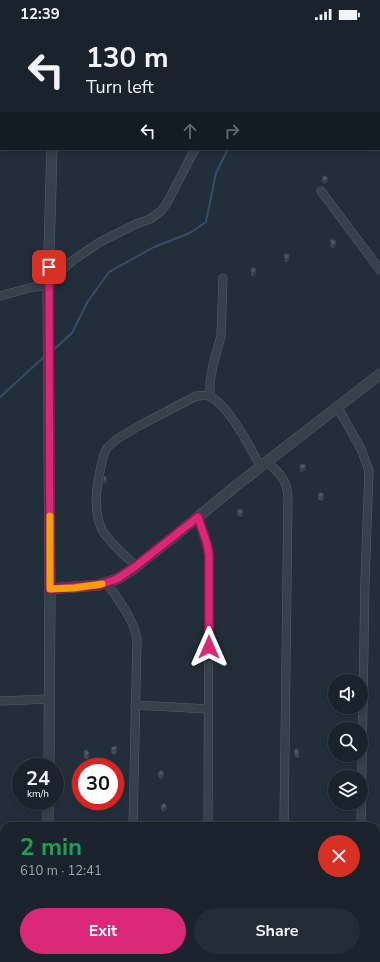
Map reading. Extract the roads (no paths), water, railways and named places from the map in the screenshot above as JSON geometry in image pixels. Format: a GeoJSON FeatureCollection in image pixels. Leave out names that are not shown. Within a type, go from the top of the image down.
{"type":"FeatureCollection","features":[{"type":"Feature","properties":{"kind":"street"},"geometry":{"type":"LineString","coordinates":[[49,758],[50,589],[48,284],[52,150]]}},
{"type":"Feature","properties":{"kind":"street"},"geometry":{"type":"LineString","coordinates":[[1,293],[48,284],[72,261],[100,242],[136,224],[150,219],[161,211],[167,203],[194,150]]}},
{"type":"Feature","properties":{"kind":"street"},"geometry":{"type":"LineString","coordinates":[[321,191],[380,270]]}},
{"type":"Feature","properties":{"kind":"street"},"geometry":{"type":"LineString","coordinates":[[210,397],[210,383],[213,365],[221,336],[223,278]]}},
{"type":"Feature","properties":{"kind":"street"},"geometry":{"type":"LineString","coordinates":[[50,589],[74,588],[107,583],[117,579],[136,566],[337,406],[380,374]]}},
{"type":"Feature","properties":{"kind":"street"},"geometry":{"type":"LineString","coordinates":[[136,566],[104,532],[96,510],[102,462],[107,448],[117,439],[139,426],[196,396],[205,395],[210,397],[226,410],[264,464],[278,471],[284,480],[288,492],[284,822]]}},
{"type":"Feature","properties":{"kind":"street"},"geometry":{"type":"LineString","coordinates":[[337,406],[362,451],[369,471],[365,580],[361,822]]}},
{"type":"Feature","properties":{"kind":"street"},"geometry":{"type":"LineString","coordinates":[[198,517],[209,555],[208,822]]}},
{"type":"Feature","properties":{"kind":"street"},"geometry":{"type":"LineString","coordinates":[[107,583],[130,617],[135,628],[137,639],[133,822]]}},
{"type":"Feature","properties":{"kind":"street"},"geometry":{"type":"LineString","coordinates":[[0,701],[49,700]]}},
{"type":"Feature","properties":{"kind":"street"},"geometry":{"type":"LineString","coordinates":[[135,705],[208,709]]}},
{"type":"Feature","properties":{"kind":"street"},"geometry":{"type":"LineString","coordinates":[[48,810],[48,822]]}},
{"type":"Feature","properties":{"kind":"waterway"},"geometry":{"type":"LineString","coordinates":[[52,351],[72,333],[88,301],[109,272],[154,247],[190,233],[206,222],[216,173],[228,150]]}},
{"type":"Feature","properties":{"kind":"waterway"},"geometry":{"type":"LineString","coordinates":[[0,397],[45,356]]}}]}
